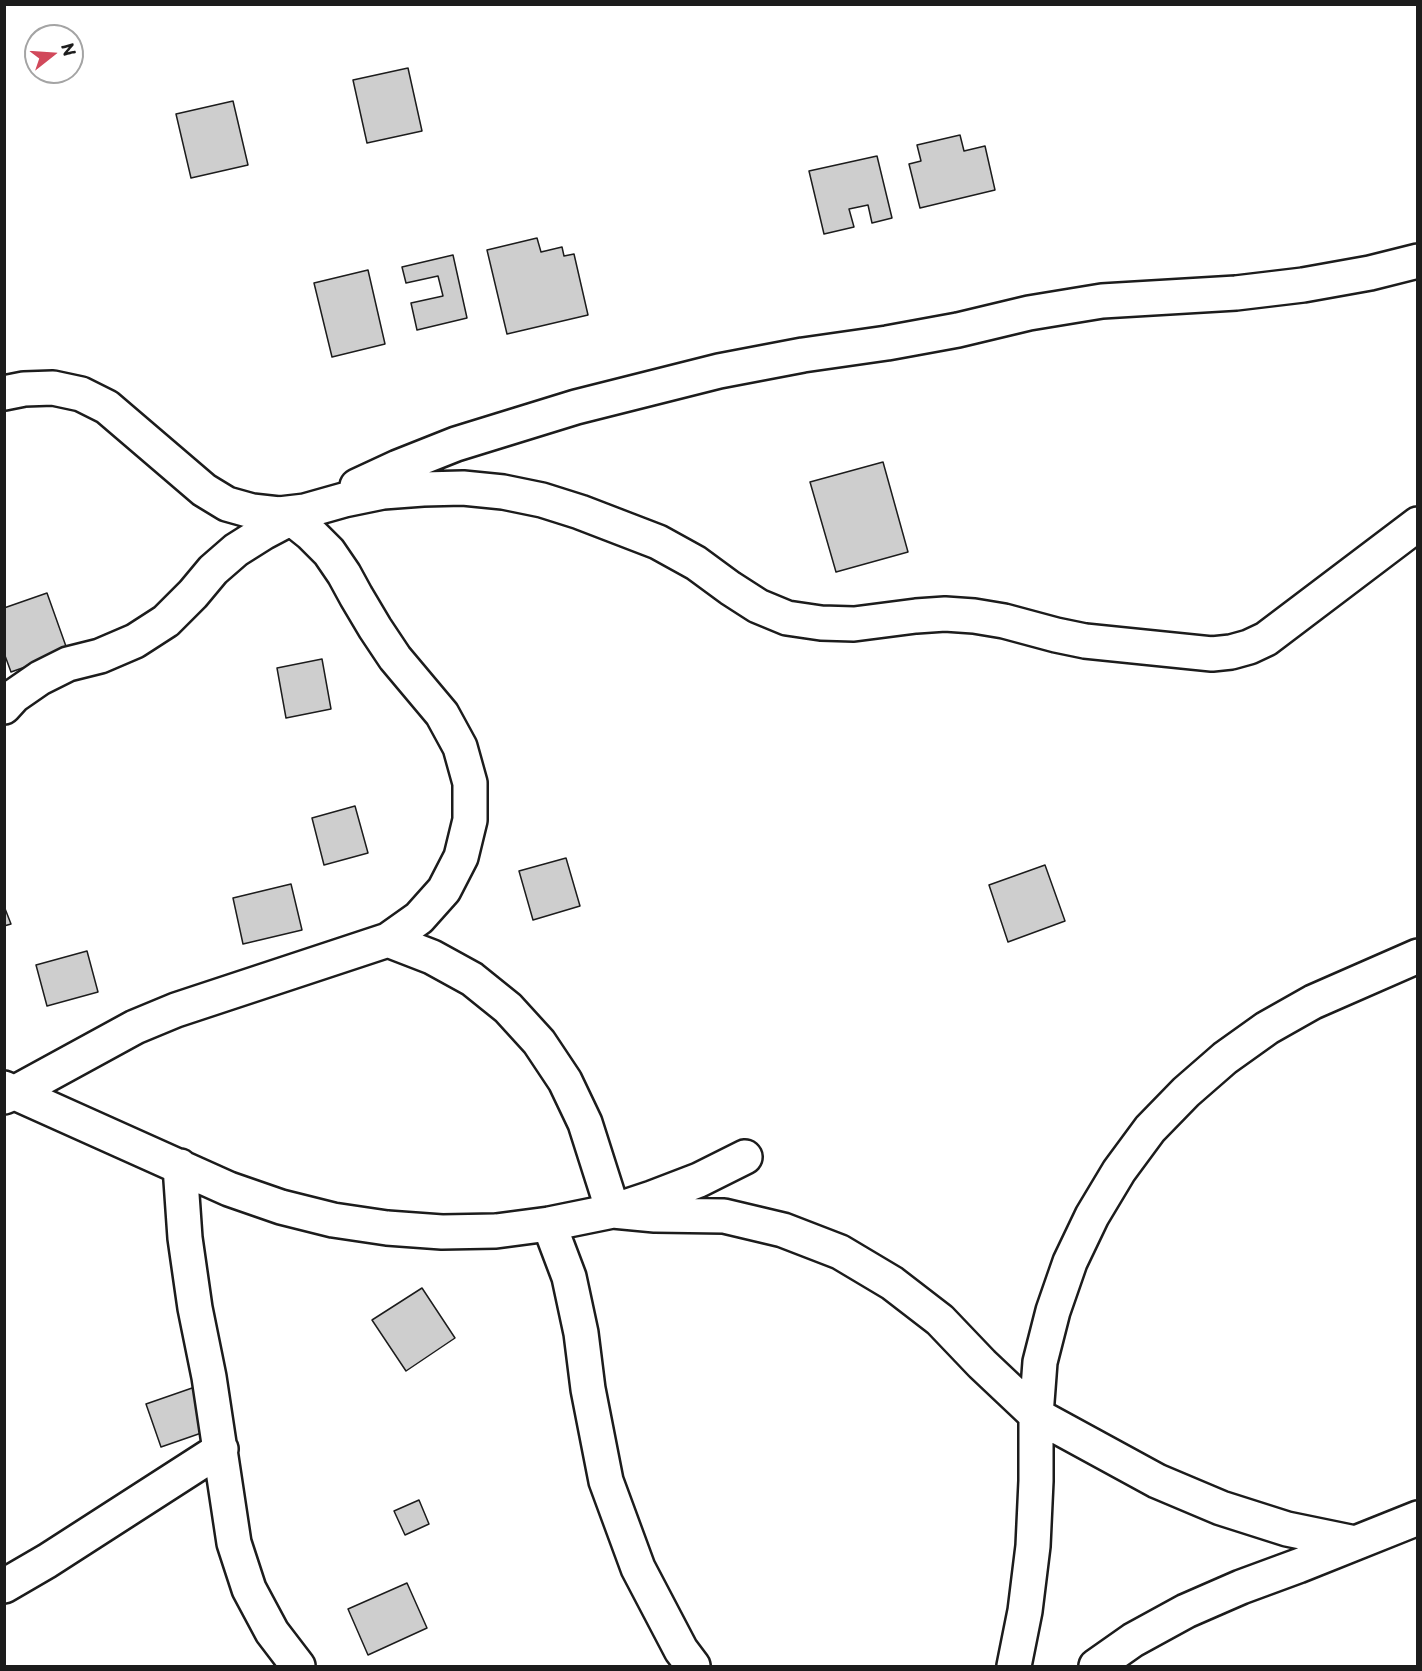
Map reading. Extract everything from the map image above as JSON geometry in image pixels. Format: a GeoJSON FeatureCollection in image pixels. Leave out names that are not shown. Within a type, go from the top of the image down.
{"type":"FeatureCollection","features":[{"type":"Feature","properties":{"kind":"street"},"geometry":{"type":"LineString","coordinates":[[4,707],[14,696],[40,678],[68,664],[100,656],[126,645],[166,621],[213,570],[236,550],[263,533],[398,467],[456,444],[576,407],[719,371],[803,355],[958,330],[1029,313],[1102,302],[1236,293],[1292,286],[1370,273],[1418,261]]}},
{"type":"Feature","properties":{"kind":"street"},"geometry":{"type":"LineString","coordinates":[[4,393],[24,389],[53,388],[81,394],[107,407],[204,490],[227,504],[252,511],[298,514],[344,500],[383,492],[463,488],[503,492],[542,500],[580,512],[658,542],[696,563],[758,606],[787,618],[821,623],[854,624],[945,614],[974,616],[1085,641],[1212,654],[1231,652],[1266,639],[1418,524]]}},
{"type":"Feature","properties":{"kind":"street"},"geometry":{"type":"LineString","coordinates":[[8,1092],[135,1027],[176,1010],[388,940],[419,918],[444,890],[461,857],[470,820],[470,783],[460,747],[442,714],[395,658],[344,574],[329,552],[311,534],[298,514]]}},
{"type":"Feature","properties":{"kind":"street"},"geometry":{"type":"LineString","coordinates":[[388,940],[432,957],[472,979],[508,1008],[539,1042],[565,1081],[585,1123],[613,1211]]}},
{"type":"Feature","properties":{"kind":"street"},"geometry":{"type":"LineString","coordinates":[[1014,1666],[1025,1611],[1033,1546],[1036,1415],[1040,1362],[1053,1311],[1070,1262],[1092,1216],[1119,1171],[1150,1130],[1186,1092],[1217,1064],[1267,1028],[1313,1002],[1418,956]]}},
{"type":"Feature","properties":{"kind":"street"},"geometry":{"type":"LineString","coordinates":[[8,1092],[180,1167],[281,1207],[333,1220],[387,1228],[442,1232],[496,1231],[549,1224],[613,1211],[652,1198],[699,1180],[745,1157]]}},
{"type":"Feature","properties":{"kind":"street"},"geometry":{"type":"LineString","coordinates":[[180,1167],[185,1238],[195,1308],[210,1377],[234,1543],[249,1589],[272,1632],[298,1666]]}},
{"type":"Feature","properties":{"kind":"street"},"geometry":{"type":"LineString","coordinates":[[613,1211],[656,1215],[724,1216],[783,1230],[840,1252],[892,1283],[940,1320],[1036,1415],[1157,1481],[1221,1508],[1287,1529],[1355,1543]]}},
{"type":"Feature","properties":{"kind":"street"},"geometry":{"type":"LineString","coordinates":[[549,1224],[569,1277],[581,1333],[588,1389],[606,1481],[638,1568],[681,1650],[693,1666]]}},
{"type":"Feature","properties":{"kind":"street"},"geometry":{"type":"LineString","coordinates":[[4,1586],[47,1561],[221,1449]]}},
{"type":"Feature","properties":{"kind":"street"},"geometry":{"type":"LineString","coordinates":[[1096,1666],[1133,1640],[1186,1611],[1241,1587],[1418,1518]]}},
{"type":"Feature","properties":{"kind":"building"},"geometry":{"type":"Polygon","coordinates":[[[408,68],[422,131],[367,143],[353,80],[408,68]]]}},
{"type":"Feature","properties":{"kind":"building"},"geometry":{"type":"Polygon","coordinates":[[[233,101],[248,165],[191,178],[176,114],[233,101]]]}},
{"type":"Feature","properties":{"kind":"building"},"geometry":{"type":"Polygon","coordinates":[[[960,135],[964,151],[985,146],[995,190],[920,208],[909,164],[921,161],[917,145],[960,135]]]}},
{"type":"Feature","properties":{"kind":"building"},"geometry":{"type":"Polygon","coordinates":[[[877,156],[892,218],[872,223],[868,205],[849,209],[854,227],[824,234],[809,171],[877,156]]]}},
{"type":"Feature","properties":{"kind":"building"},"geometry":{"type":"Polygon","coordinates":[[[537,238],[541,252],[562,247],[564,256],[574,254],[588,315],[507,334],[487,250],[537,238]]]}},
{"type":"Feature","properties":{"kind":"building"},"geometry":{"type":"Polygon","coordinates":[[[453,255],[467,318],[417,330],[411,303],[443,296],[438,276],[406,283],[402,267],[453,255]]]}},
{"type":"Feature","properties":{"kind":"building"},"geometry":{"type":"Polygon","coordinates":[[[368,270],[385,344],[332,357],[314,283],[368,270]]]}},
{"type":"Feature","properties":{"kind":"building"},"geometry":{"type":"Polygon","coordinates":[[[883,462],[908,552],[836,572],[810,482],[883,462]]]}},
{"type":"Feature","properties":{"kind":"building"},"geometry":{"type":"Polygon","coordinates":[[[47,593],[68,652],[11,672],[4,653],[4,608],[47,593]]]}},
{"type":"Feature","properties":{"kind":"building"},"geometry":{"type":"Polygon","coordinates":[[[322,659],[331,709],[286,718],[277,668],[322,659]]]}},
{"type":"Feature","properties":{"kind":"building"},"geometry":{"type":"Polygon","coordinates":[[[355,806],[368,853],[324,865],[312,818],[355,806]]]}},
{"type":"Feature","properties":{"kind":"building"},"geometry":{"type":"Polygon","coordinates":[[[566,858],[580,906],[533,920],[519,871],[566,858]]]}},
{"type":"Feature","properties":{"kind":"building"},"geometry":{"type":"Polygon","coordinates":[[[1045,865],[1065,921],[1008,942],[989,885],[1045,865]]]}},
{"type":"Feature","properties":{"kind":"building"},"geometry":{"type":"Polygon","coordinates":[[[291,884],[302,930],[243,944],[233,898],[291,884]]]}},
{"type":"Feature","properties":{"kind":"building"},"geometry":{"type":"Polygon","coordinates":[[[4,906],[11,924],[4,926],[4,906]]]}},
{"type":"Feature","properties":{"kind":"building"},"geometry":{"type":"Polygon","coordinates":[[[87,951],[98,992],[47,1006],[36,965],[87,951]]]}},
{"type":"Feature","properties":{"kind":"building"},"geometry":{"type":"Polygon","coordinates":[[[422,1288],[455,1338],[406,1371],[372,1320],[422,1288]]]}},
{"type":"Feature","properties":{"kind":"building"},"geometry":{"type":"Polygon","coordinates":[[[195,1387],[210,1430],[161,1447],[146,1404],[195,1387]]]}},
{"type":"Feature","properties":{"kind":"building"},"geometry":{"type":"Polygon","coordinates":[[[419,1500],[429,1524],[405,1535],[394,1511],[419,1500]]]}},
{"type":"Feature","properties":{"kind":"building"},"geometry":{"type":"Polygon","coordinates":[[[407,1583],[427,1628],[368,1655],[348,1609],[407,1583]]]}}]}
